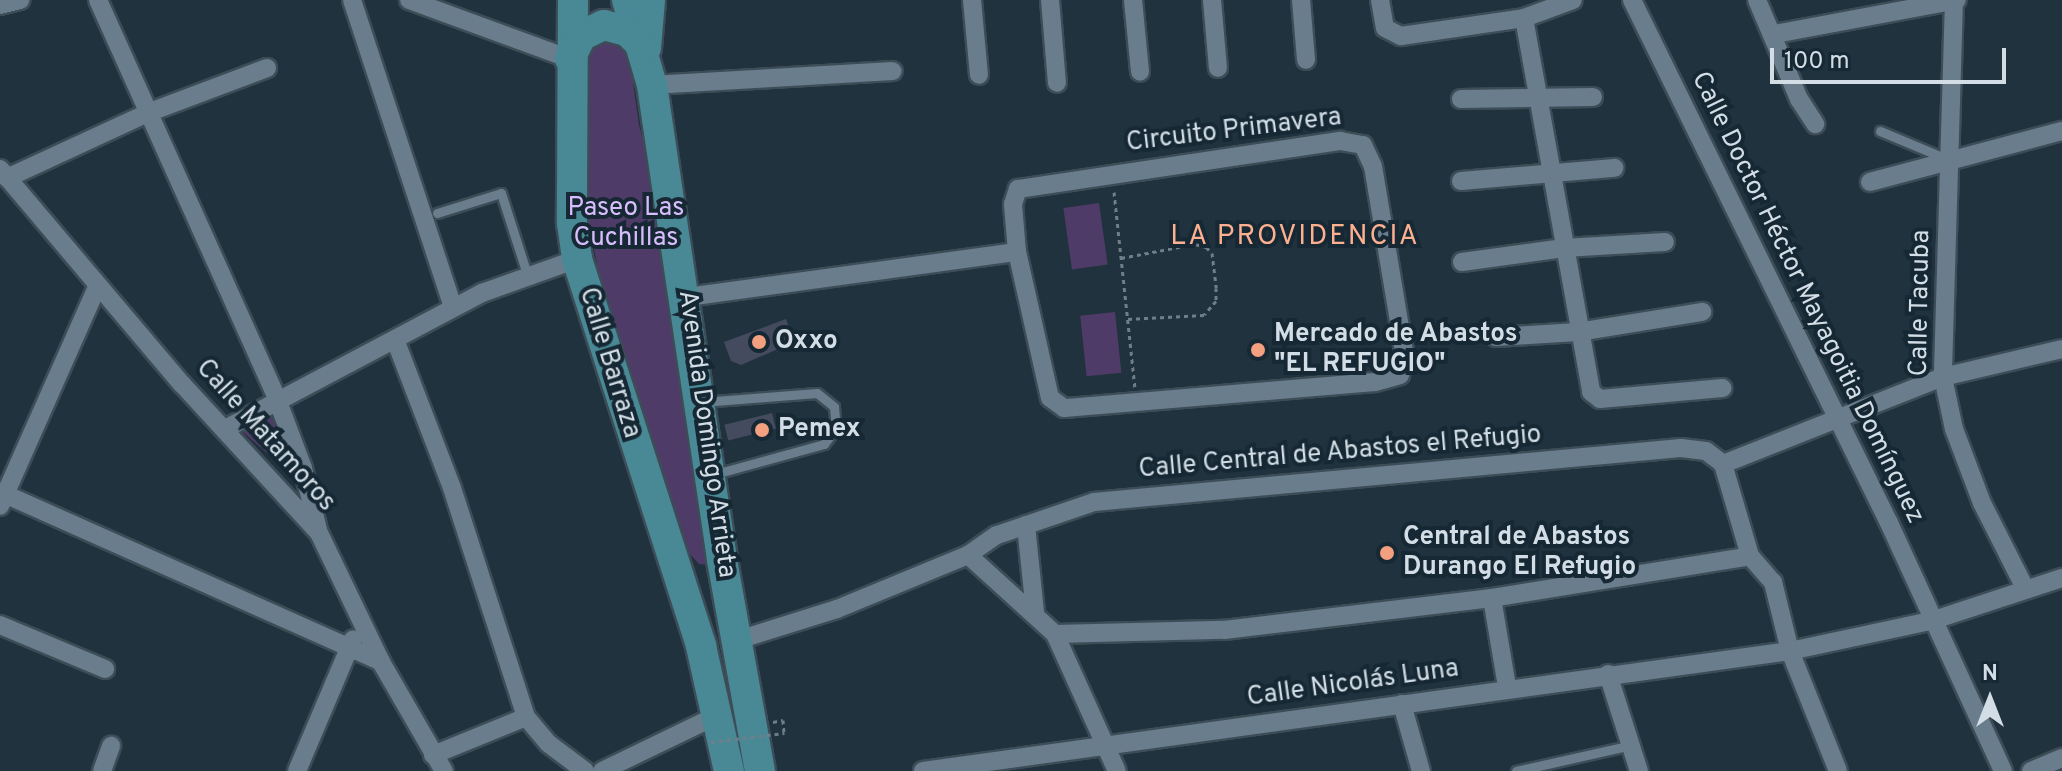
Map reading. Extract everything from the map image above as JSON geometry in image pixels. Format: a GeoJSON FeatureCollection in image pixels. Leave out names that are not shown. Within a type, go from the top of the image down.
{"type":"FeatureCollection","features":[{"type":"Feature","properties":{"kind":"main road","name":"Calle Barraza"},"geometry":{"type":"LineString","coordinates":[[573,0],[570,59],[577,259],[685,572],[715,728],[729,771]]}},
{"type":"Feature","properties":{"kind":"main road"},"geometry":{"type":"LineString","coordinates":[[627,0],[645,50]]}},
{"type":"Feature","properties":{"kind":"main road"},"geometry":{"type":"LineString","coordinates":[[645,50],[650,0]]}},
{"type":"Feature","properties":{"kind":"main road"},"geometry":{"type":"LineString","coordinates":[[570,59],[581,36],[604,25],[627,31],[645,50]]}},
{"type":"Feature","properties":{"kind":"main road","name":"Avenida Domingo Arrieta"},"geometry":{"type":"LineString","coordinates":[[645,50],[687,297],[722,560],[760,771]]}},
{"type":"Feature","properties":{"kind":"main road"},"geometry":{"type":"LineString","coordinates":[[685,572],[709,575],[722,560]]}},
{"type":"Feature","properties":{"kind":"main road"},"geometry":{"type":"LineString","coordinates":[[685,572],[705,607],[738,640]]}},
{"type":"Feature","properties":{"kind":"street"},"geometry":{"type":"LineString","coordinates":[[0,5],[20,0]]}},
{"type":"Feature","properties":{"kind":"street"},"geometry":{"type":"LineString","coordinates":[[98,0],[277,399],[303,468],[319,533]]}},
{"type":"Feature","properties":{"kind":"street"},"geometry":{"type":"LineString","coordinates":[[409,0],[570,59]]}},
{"type":"Feature","properties":{"kind":"street"},"geometry":{"type":"LineString","coordinates":[[972,0],[979,75]]}},
{"type":"Feature","properties":{"kind":"street"},"geometry":{"type":"LineString","coordinates":[[1050,0],[1057,83]]}},
{"type":"Feature","properties":{"kind":"street"},"geometry":{"type":"LineString","coordinates":[[1133,0],[1140,72]]}},
{"type":"Feature","properties":{"kind":"street"},"geometry":{"type":"LineString","coordinates":[[1212,0],[1218,68]]}},
{"type":"Feature","properties":{"kind":"street"},"geometry":{"type":"LineString","coordinates":[[1301,0],[1306,60]]}},
{"type":"Feature","properties":{"kind":"street"},"geometry":{"type":"LineString","coordinates":[[1380,0],[1385,28],[1394,34],[1413,35],[1524,18],[1573,0]]}},
{"type":"Feature","properties":{"kind":"street","name":"Calle Doctor Héctor Mayagoitia Domínguez"},"geometry":{"type":"LineString","coordinates":[[1632,0],[1836,416],[2003,771]]}},
{"type":"Feature","properties":{"kind":"street"},"geometry":{"type":"LineString","coordinates":[[1757,0],[1775,34],[1799,99],[1815,124]]}},
{"type":"Feature","properties":{"kind":"street"},"geometry":{"type":"LineString","coordinates":[[1775,34],[1955,0]]}},
{"type":"Feature","properties":{"kind":"street","name":"Calle Tacuba"},"geometry":{"type":"LineString","coordinates":[[1955,0],[1943,377],[1954,429],[1982,503],[2026,590]]}},
{"type":"Feature","properties":{"kind":"street"},"geometry":{"type":"LineString","coordinates":[[357,4],[453,308]]}},
{"type":"Feature","properties":{"kind":"street"},"geometry":{"type":"LineString","coordinates":[[1524,18],[1578,332],[1594,396],[1723,388]]}},
{"type":"Feature","properties":{"kind":"street"},"geometry":{"type":"LineString","coordinates":[[3,173],[267,68]]}},
{"type":"Feature","properties":{"kind":"street"},"geometry":{"type":"LineString","coordinates":[[652,85],[893,71]]}},
{"type":"Feature","properties":{"kind":"street"},"geometry":{"type":"LineString","coordinates":[[1461,99],[1593,97]]}},
{"type":"Feature","properties":{"kind":"street"},"geometry":{"type":"LineString","coordinates":[[1870,182],[2062,131]]}},
{"type":"Feature","properties":{"kind":"street","name":"Circuito Primavera"},"geometry":{"type":"LineString","coordinates":[[1340,141],[1363,145],[1373,166],[1404,352],[1400,375],[1391,380],[1064,408],[1050,398],[1017,252],[1013,204],[1018,189],[1111,172],[1340,141]]}},
{"type":"Feature","properties":{"kind":"street"},"geometry":{"type":"LineString","coordinates":[[1461,181],[1614,168]]}},
{"type":"Feature","properties":{"kind":"street","name":"Calle Matamoros"},"geometry":{"type":"LineString","coordinates":[[3,173],[97,287],[319,533],[381,662],[444,771]]}},
{"type":"Feature","properties":{"kind":"street"},"geometry":{"type":"LineString","coordinates":[[1462,262],[1564,248],[1665,242]]}},
{"type":"Feature","properties":{"kind":"street"},"geometry":{"type":"LineString","coordinates":[[687,297],[1017,252]]}},
{"type":"Feature","properties":{"kind":"street"},"geometry":{"type":"LineString","coordinates":[[227,428],[277,399],[396,342],[453,308],[577,259]]}},
{"type":"Feature","properties":{"kind":"street"},"geometry":{"type":"LineString","coordinates":[[97,287],[2,497],[381,662]]}},
{"type":"Feature","properties":{"kind":"street"},"geometry":{"type":"LineString","coordinates":[[1496,337],[1578,332],[1702,312]]}},
{"type":"Feature","properties":{"kind":"street"},"geometry":{"type":"LineString","coordinates":[[396,342],[452,488],[526,717],[549,744],[585,771]]}},
{"type":"Feature","properties":{"kind":"street"},"geometry":{"type":"LineString","coordinates":[[1838,771],[1790,651],[1773,582],[1750,556],[1723,464],[1836,416],[1943,377],[2062,349]]}},
{"type":"Feature","properties":{"kind":"street","name":"Calle Central de Abastos el Refugio"},"geometry":{"type":"LineString","coordinates":[[738,640],[837,609],[968,555],[997,535],[1094,502],[1681,448],[1706,451],[1723,464]]}},
{"type":"Feature","properties":{"kind":"street"},"geometry":{"type":"LineString","coordinates":[[1026,525],[1035,612]]}},
{"type":"Feature","properties":{"kind":"street"},"geometry":{"type":"LineString","coordinates":[[968,555],[1035,612],[1055,634],[1117,771]]}},
{"type":"Feature","properties":{"kind":"street"},"geometry":{"type":"LineString","coordinates":[[1055,634],[1224,630],[1492,598],[1750,556]]}},
{"type":"Feature","properties":{"kind":"street","name":"Calle Nicolás Luna"},"geometry":{"type":"LineString","coordinates":[[923,771],[1507,687],[1790,651],[1934,620],[2062,578]]}},
{"type":"Feature","properties":{"kind":"street"},"geometry":{"type":"LineString","coordinates":[[1492,598],[1507,687]]}},
{"type":"Feature","properties":{"kind":"street"},"geometry":{"type":"LineString","coordinates":[[297,771],[360,622]]}},
{"type":"Feature","properties":{"kind":"street"},"geometry":{"type":"LineString","coordinates":[[0,625],[105,669]]}},
{"type":"Feature","properties":{"kind":"street"},"geometry":{"type":"LineString","coordinates":[[1608,674],[1639,771]]}},
{"type":"Feature","properties":{"kind":"street"},"geometry":{"type":"LineString","coordinates":[[1402,704],[1421,771]]}},
{"type":"Feature","properties":{"kind":"street"},"geometry":{"type":"LineString","coordinates":[[433,755],[526,717]]}},
{"type":"Feature","properties":{"kind":"street"},"geometry":{"type":"LineString","coordinates":[[602,771],[715,728]]}},
{"type":"Feature","properties":{"kind":"street"},"geometry":{"type":"LineString","coordinates":[[102,771],[111,746]]}},
{"type":"Feature","properties":{"kind":"street"},"geometry":{"type":"LineString","coordinates":[[2031,771],[2062,758]]}},
{"type":"Feature","properties":{"kind":"lane"},"geometry":{"type":"LineString","coordinates":[[1880,131],[1949,160]]}},
{"type":"Feature","properties":{"kind":"lane"},"geometry":{"type":"LineString","coordinates":[[437,213],[501,193],[528,277]]}},
{"type":"Feature","properties":{"kind":"lane"},"geometry":{"type":"LineString","coordinates":[[699,402],[817,393],[834,407],[836,428],[824,444],[709,475]]}},
{"type":"Feature","properties":{"kind":"lane"},"geometry":{"type":"LineString","coordinates":[[1516,771],[1631,745]]}},
{"type":"Feature","properties":{"kind":"path"},"geometry":{"type":"LineString","coordinates":[[1111,172],[1136,403]]}},
{"type":"Feature","properties":{"kind":"path"},"geometry":{"type":"LineString","coordinates":[[1121,258],[1195,244],[1206,247],[1212,253],[1216,288],[1212,310],[1204,315],[1127,319]]}},
{"type":"Feature","properties":{"kind":"path"},"geometry":{"type":"LineString","coordinates":[[715,728],[784,733],[783,720]]}},
{"type":"Feature","properties":{"kind":"green space","name":"Paseo Las Cuchillas"},"geometry":{"type":"Polygon","coordinates":[[[603,35],[621,40],[630,60],[639,125],[655,182],[710,565],[699,564],[688,552],[604,299],[588,219],[590,44],[603,35]]]}},
{"type":"Feature","properties":{"kind":"green space"},"geometry":{"type":"Polygon","coordinates":[[[1099,203],[1108,264],[1072,269],[1063,208],[1099,203]]]}},
{"type":"Feature","properties":{"kind":"green space"},"geometry":{"type":"Polygon","coordinates":[[[1115,312],[1121,373],[1087,376],[1080,316],[1115,312]]]}},
{"type":"Feature","properties":{"kind":"green space"},"geometry":{"type":"Polygon","coordinates":[[[278,410],[308,489],[237,427],[278,410]]]}},
{"type":"Feature","properties":{"kind":"building","name":"Oxxo"},"geometry":{"type":"Polygon","coordinates":[[[786,319],[794,342],[741,365],[731,361],[724,342],[786,319]]]}},
{"type":"Feature","properties":{"kind":"building"},"geometry":{"type":"Polygon","coordinates":[[[772,413],[776,429],[728,440],[724,425],[772,413]]]}},
{"type":"Feature","properties":{"kind":"place","name":"Oxxo"},"geometry":{"type":"Point","coordinates":[759,342]}},
{"type":"Feature","properties":{"kind":"place","name":"Mercado de Abastos \"EL REFUGIO\""},"geometry":{"type":"Point","coordinates":[1258,350]}},
{"type":"Feature","properties":{"kind":"place","name":"Pemex"},"geometry":{"type":"Point","coordinates":[762,430]}},
{"type":"Feature","properties":{"kind":"place","name":"Central de Abastos Durango El Refugio"},"geometry":{"type":"Point","coordinates":[1387,553]}},
{"type":"Feature","properties":{"kind":"district","name":"LA PROVIDENCIA"},"geometry":{"type":"Point","coordinates":[1295,237]}}]}
